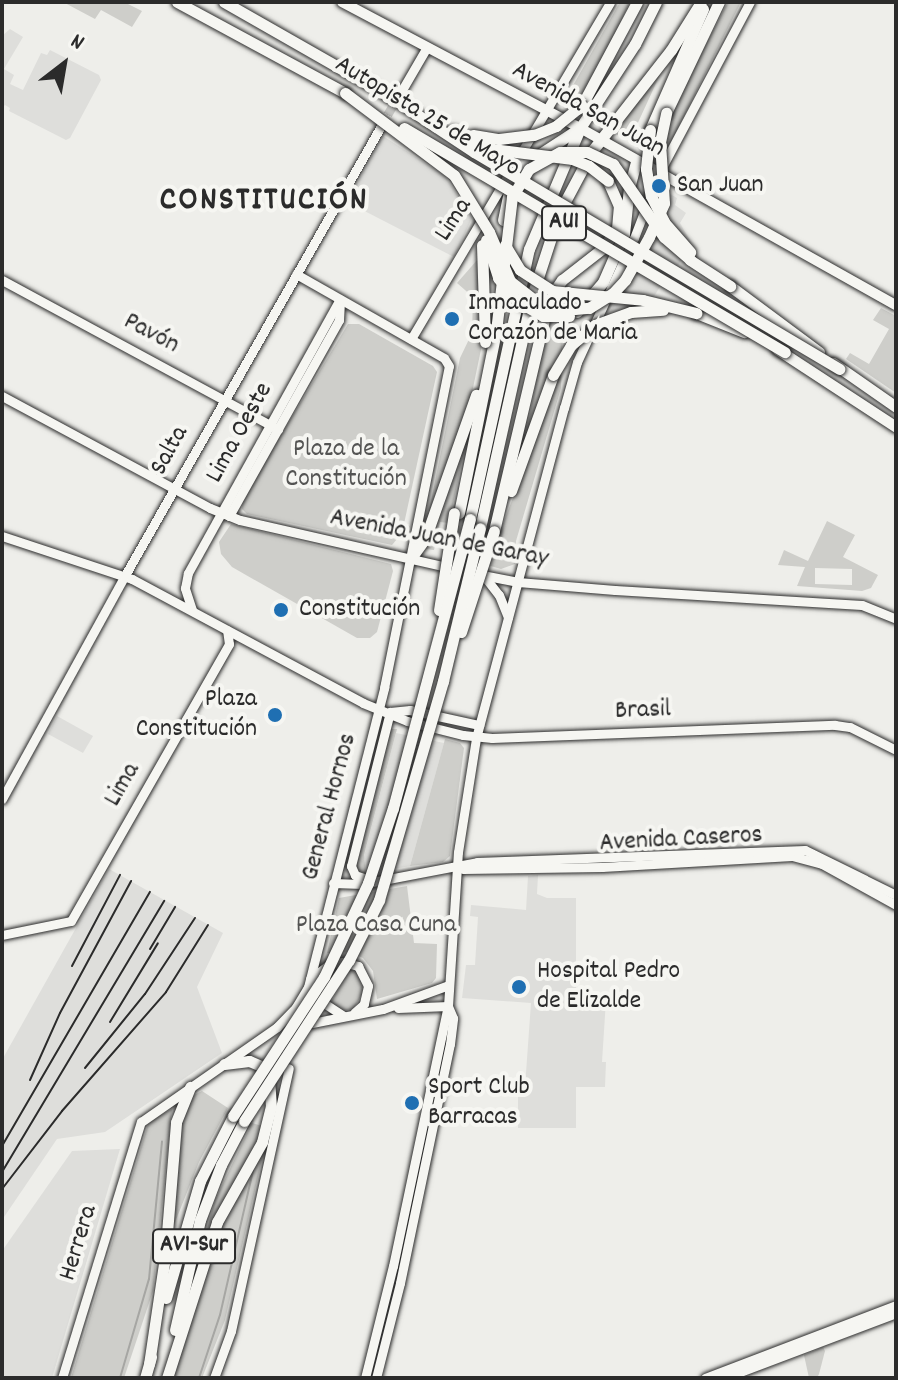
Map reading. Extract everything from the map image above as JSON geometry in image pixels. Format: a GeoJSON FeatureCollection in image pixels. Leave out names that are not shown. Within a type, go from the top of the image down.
{"type":"FeatureCollection","features":[{"type":"Feature","properties":{"kind":"highway","name":"Autopista 25 de Mayo"},"geometry":{"type":"LineString","coordinates":[[177,2],[345,93],[785,352],[896,427]]}},
{"type":"Feature","properties":{"kind":"highway","name":"Autopista 25 de Mayo"},"geometry":{"type":"LineString","coordinates":[[224,2],[389,96],[474,152],[840,369],[896,407]]}},
{"type":"Feature","properties":{"kind":"highway"},"geometry":{"type":"LineString","coordinates":[[442,125],[483,138],[519,138],[551,129],[582,105],[637,2]]}},
{"type":"Feature","properties":{"kind":"highway"},"geometry":{"type":"LineString","coordinates":[[656,2],[623,63],[580,128],[523,165],[510,186],[503,220],[505,244],[513,261],[543,287],[564,294],[643,300],[696,313],[785,352]]}},
{"type":"Feature","properties":{"kind":"highway"},"geometry":{"type":"LineString","coordinates":[[704,2],[650,130],[646,169],[655,207],[676,239],[730,286],[840,369]]}},
{"type":"Feature","properties":{"kind":"highway"},"geometry":{"type":"LineString","coordinates":[[600,140],[671,50],[704,2]]}},
{"type":"Feature","properties":{"kind":"highway"},"geometry":{"type":"LineString","coordinates":[[345,93],[448,170],[463,187],[507,276],[528,297],[548,307],[570,311],[589,308],[609,296],[625,280],[663,208],[662,125],[682,74],[712,22],[719,2]]}},
{"type":"Feature","properties":{"kind":"highway"},"geometry":{"type":"LineString","coordinates":[[389,96],[492,149],[572,159],[594,169],[608,181],[619,206],[617,228],[603,248],[562,280],[549,299],[501,509],[443,681]]}},
{"type":"Feature","properties":{"kind":"highway","name":"AV1-Sur"},"geometry":{"type":"LineString","coordinates":[[167,1378],[200,1220],[239,1119],[324,977],[349,928],[385,832],[470,519],[525,261],[580,128]]}},
{"type":"Feature","properties":{"kind":"highway","name":"AV1-Sur"},"geometry":{"type":"LineString","coordinates":[[145,1378],[186,1223],[204,1172],[349,960],[379,900],[443,681],[504,432],[529,310],[548,244],[571,189],[600,140]]}},
{"type":"Feature","properties":{"kind":"highway"},"geometry":{"type":"LineString","coordinates":[[456,513],[496,331],[512,197],[529,169],[560,152],[587,152],[613,164],[664,237],[690,260],[730,286]]}},
{"type":"Feature","properties":{"kind":"highway"},"geometry":{"type":"LineString","coordinates":[[516,165],[534,157]]}},
{"type":"Feature","properties":{"kind":"highway"},"geometry":{"type":"LineString","coordinates":[[478,216],[495,272],[510,295],[539,315],[569,316],[598,289],[624,234],[629,188],[636,161]]}},
{"type":"Feature","properties":{"kind":"highway"},"geometry":{"type":"LineString","coordinates":[[434,647],[485,342],[486,300],[478,216]]}},
{"type":"Feature","properties":{"kind":"highway"},"geometry":{"type":"LineString","coordinates":[[501,509],[513,488],[553,375],[575,341],[609,319],[642,310],[696,313]]}},
{"type":"Feature","properties":{"kind":"highway"},"geometry":{"type":"LineString","coordinates":[[411,558],[425,539],[477,391]]}},
{"type":"Feature","properties":{"kind":"highway"},"geometry":{"type":"LineString","coordinates":[[167,1378],[217,1222],[265,1134],[271,1107],[270,1081],[290,1036],[312,1023]]}},
{"type":"Feature","properties":{"kind":"highway"},"geometry":{"type":"LineString","coordinates":[[224,1064],[256,1063],[270,1081]]}},
{"type":"Feature","properties":{"kind":"highway"},"geometry":{"type":"LineString","coordinates":[[149,1364],[167,1246],[176,1122],[190,1087]]}},
{"type":"Feature","properties":{"kind":"main road","name":"Avenida San Juan"},"geometry":{"type":"LineString","coordinates":[[342,2],[580,128],[896,305]]}},
{"type":"Feature","properties":{"kind":"main road","name":"Lima"},"geometry":{"type":"LineString","coordinates":[[411,339],[453,263],[548,112],[610,2]]}},
{"type":"Feature","properties":{"kind":"main road"},"geometry":{"type":"LineString","coordinates":[[365,1378],[393,1266],[448,1006],[456,869],[476,738],[577,362],[634,238],[659,173],[750,2]]}},
{"type":"Feature","properties":{"kind":"main road"},"geometry":{"type":"LineString","coordinates":[[402,90],[427,47]]}},
{"type":"Feature","properties":{"kind":"main road","name":"Salta"},"geometry":{"type":"LineString","coordinates":[[2,799],[224,399],[381,126]]}},
{"type":"Feature","properties":{"kind":"main road"},"geometry":{"type":"LineString","coordinates":[[296,274],[446,360],[449,375],[411,558],[384,710]]}},
{"type":"Feature","properties":{"kind":"main road","name":"Pavón"},"geometry":{"type":"LineString","coordinates":[[2,280],[274,426]]}},
{"type":"Feature","properties":{"kind":"main road","name":"Lima Oeste"},"geometry":{"type":"LineString","coordinates":[[274,426],[339,320],[340,299]]}},
{"type":"Feature","properties":{"kind":"main road","name":"Lima Oeste"},"geometry":{"type":"LineString","coordinates":[[192,610],[185,588],[186,577],[274,426],[340,299]]}},
{"type":"Feature","properties":{"kind":"main road"},"geometry":{"type":"LineString","coordinates":[[339,320],[359,310]]}},
{"type":"Feature","properties":{"kind":"main road","name":"Avenida Juan de Garay"},"geometry":{"type":"LineString","coordinates":[[2,396],[225,514],[518,582],[862,605],[896,619]]}},
{"type":"Feature","properties":{"kind":"main road","name":"Brasil"},"geometry":{"type":"LineString","coordinates":[[2,536],[124,577],[407,721],[476,738],[835,725],[850,727],[896,750]]}},
{"type":"Feature","properties":{"kind":"main road"},"geometry":{"type":"LineString","coordinates":[[484,576],[501,598],[508,620]]}},
{"type":"Feature","properties":{"kind":"main road","name":"Lima"},"geometry":{"type":"LineString","coordinates":[[2,935],[71,921],[229,644],[227,629]]}},
{"type":"Feature","properties":{"kind":"main road","name":"Brasil"},"geometry":{"type":"LineString","coordinates":[[384,710],[410,710],[479,725]]}},
{"type":"Feature","properties":{"kind":"main road","name":"General Hornos"},"geometry":{"type":"LineString","coordinates":[[370,880],[354,874],[351,866],[384,710]]}},
{"type":"Feature","properties":{"kind":"main road","name":"General Hornos"},"geometry":{"type":"LineString","coordinates":[[141,1122],[277,1027],[296,1007],[308,984],[333,883],[384,710]]}},
{"type":"Feature","properties":{"kind":"main road","name":"Avenida Caseros"},"geometry":{"type":"LineString","coordinates":[[456,869],[477,862],[805,850],[896,895]]}},
{"type":"Feature","properties":{"kind":"main road","name":"Avenida Caseros"},"geometry":{"type":"LineString","coordinates":[[333,883],[362,884],[370,880],[456,869],[602,867],[792,856],[822,864],[896,905]]}},
{"type":"Feature","properties":{"kind":"main road"},"geometry":{"type":"LineString","coordinates":[[352,963],[362,968],[366,976],[367,995],[349,1016],[323,1005],[308,984],[330,964],[352,963]]}},
{"type":"Feature","properties":{"kind":"main road"},"geometry":{"type":"LineString","coordinates":[[312,1023],[383,1009],[449,985]]}},
{"type":"Feature","properties":{"kind":"main road"},"geometry":{"type":"LineString","coordinates":[[383,1009],[448,1006]]}},
{"type":"Feature","properties":{"kind":"main road"},"geometry":{"type":"LineString","coordinates":[[376,1378],[400,1283],[450,1044],[453,1018],[448,1006]]}},
{"type":"Feature","properties":{"kind":"main road"},"geometry":{"type":"LineString","coordinates":[[214,1378],[231,1331],[289,1068]]}},
{"type":"Feature","properties":{"kind":"main road","name":"Herrera"},"geometry":{"type":"LineString","coordinates":[[62,1378],[141,1122]]}},
{"type":"Feature","properties":{"kind":"main road"},"geometry":{"type":"LineString","coordinates":[[705,1378],[896,1305]]}},
{"type":"Feature","properties":{"kind":"main road"},"geometry":{"type":"LineString","coordinates":[[724,1378],[896,1313]]}},
{"type":"Feature","properties":{"kind":"shaded area"},"geometry":{"type":"Polygon","coordinates":[[[10,29],[23,37],[4,69],[14,75],[10,84],[23,90],[41,53],[47,55],[50,50],[99,75],[101,80],[70,138],[66,140],[9,111],[10,108],[5,105],[2,108],[2,36],[10,29]]]}},
{"type":"Feature","properties":{"kind":"shaded area"},"geometry":{"type":"Polygon","coordinates":[[[383,136],[445,176],[472,218],[454,257],[347,202],[383,136]]]}},
{"type":"Feature","properties":{"kind":"shaded area"},"geometry":{"type":"Polygon","coordinates":[[[670,194],[677,198],[675,205],[686,213],[680,223],[691,242],[666,288],[661,285],[647,308],[610,312],[670,194]]]}},
{"type":"Feature","properties":{"kind":"shaded area"},"geometry":{"type":"Polygon","coordinates":[[[57,716],[93,736],[83,753],[48,734],[57,716]]]}},
{"type":"Feature","properties":{"kind":"shaded area"},"geometry":{"type":"Polygon","coordinates":[[[396,733],[444,743],[410,866],[366,874],[364,856],[396,733]]]}},
{"type":"Feature","properties":{"kind":"shaded area"},"geometry":{"type":"Polygon","coordinates":[[[109,869],[223,933],[197,987],[222,1053],[105,1132],[57,1139],[2,1220],[2,1060],[109,869]]]}},
{"type":"Feature","properties":{"kind":"shaded area","name":"Hospital Pedro de Elizalde"},"geometry":{"type":"Polygon","coordinates":[[[538,875],[537,894],[547,898],[576,898],[576,998],[606,1000],[602,1062],[606,1062],[605,1087],[576,1087],[576,1128],[518,1128],[518,1087],[525,1087],[531,1003],[462,998],[466,965],[475,965],[478,917],[470,916],[471,905],[526,910],[528,876],[538,875]]]}},
{"type":"Feature","properties":{"kind":"shaded area"},"geometry":{"type":"Polygon","coordinates":[[[120,1149],[52,1378],[2,1378],[2,1251],[72,1151],[120,1149]]]}},
{"type":"Feature","properties":{"kind":"green space"},"geometry":{"type":"Polygon","coordinates":[[[63,2],[124,2],[142,11],[132,27],[101,10],[95,19],[63,2]]]}},
{"type":"Feature","properties":{"kind":"green space"},"geometry":{"type":"Polygon","coordinates":[[[620,2],[630,2],[588,91],[572,110],[566,106],[566,98],[620,2]]]}},
{"type":"Feature","properties":{"kind":"green space"},"geometry":{"type":"Polygon","coordinates":[[[728,2],[741,2],[666,152],[670,114],[728,2]]]}},
{"type":"Feature","properties":{"kind":"green space"},"geometry":{"type":"Polygon","coordinates":[[[664,66],[630,140],[613,133],[664,66]]]}},
{"type":"Feature","properties":{"kind":"green space"},"geometry":{"type":"Polygon","coordinates":[[[478,259],[483,340],[469,407],[429,511],[460,358],[472,333],[473,297],[457,283],[478,259]]]}},
{"type":"Feature","properties":{"kind":"green space"},"geometry":{"type":"Polygon","coordinates":[[[881,308],[896,316],[896,393],[846,359],[850,353],[869,364],[889,329],[873,320],[881,308]]]}},
{"type":"Feature","properties":{"kind":"green space","name":"Plaza de la Constitución"},"geometry":{"type":"Polygon","coordinates":[[[348,324],[359,324],[433,366],[437,372],[402,533],[392,545],[247,514],[242,509],[243,498],[348,324]]]}},
{"type":"Feature","properties":{"kind":"green space"},"geometry":{"type":"Polygon","coordinates":[[[563,325],[561,388],[516,541],[515,564],[501,569],[487,565],[516,490],[544,338],[563,325]]]}},
{"type":"Feature","properties":{"kind":"green space"},"geometry":{"type":"Polygon","coordinates":[[[467,437],[449,523],[440,522],[434,550],[425,549],[467,437]]]}},
{"type":"Feature","properties":{"kind":"green space"},"geometry":{"type":"Polygon","coordinates":[[[827,521],[855,535],[843,557],[878,575],[871,588],[862,591],[797,586],[805,567],[778,565],[784,550],[808,561],[827,521]],[[815,568],[815,584],[852,585],[852,569],[815,568]]]}},
{"type":"Feature","properties":{"kind":"green space","name":"Plaza de la Constitución"},"geometry":{"type":"Polygon","coordinates":[[[231,524],[391,564],[393,571],[377,632],[370,638],[357,638],[232,567],[221,554],[219,542],[231,524]]]}},
{"type":"Feature","properties":{"kind":"green space"},"geometry":{"type":"Polygon","coordinates":[[[390,729],[397,729],[364,855],[366,874],[357,869],[356,862],[390,729]]]}},
{"type":"Feature","properties":{"kind":"green space"},"geometry":{"type":"Polygon","coordinates":[[[445,739],[460,743],[464,748],[450,856],[443,862],[410,866],[445,739]]]}},
{"type":"Feature","properties":{"kind":"green space","name":"Plaza Casa Cuna"},"geometry":{"type":"Polygon","coordinates":[[[407,886],[414,943],[437,944],[436,978],[432,983],[377,999],[373,971],[363,958],[349,952],[327,953],[339,898],[407,886]]]}},
{"type":"Feature","properties":{"kind":"green space","name":"Plaza Casa Cuna"},"geometry":{"type":"Polygon","coordinates":[[[350,969],[360,975],[363,993],[353,1009],[340,1011],[331,1002],[350,969]]]}},
{"type":"Feature","properties":{"kind":"green space"},"geometry":{"type":"Polygon","coordinates":[[[202,1091],[228,1108],[199,1162],[172,1230],[180,1122],[192,1096],[202,1091]]]}},
{"type":"Feature","properties":{"kind":"green space"},"geometry":{"type":"Polygon","coordinates":[[[172,1109],[153,1291],[124,1378],[71,1378],[149,1121],[172,1109]]]}},
{"type":"Feature","properties":{"kind":"green space"},"geometry":{"type":"Polygon","coordinates":[[[252,1123],[262,1126],[261,1136],[193,1279],[215,1200],[252,1123]]]}},
{"type":"Feature","properties":{"kind":"green space"},"geometry":{"type":"Polygon","coordinates":[[[267,1138],[225,1320],[202,1378],[173,1378],[215,1238],[267,1138]]]}},
{"type":"Feature","properties":{"kind":"green space"},"geometry":{"type":"Polygon","coordinates":[[[823,1347],[825,1351],[819,1374],[817,1378],[809,1378],[804,1355],[823,1347]]]}},
{"type":"Feature","properties":{"kind":"waterway"},"geometry":{"type":"LineString","coordinates":[[120,1378],[149,1279],[162,1142]]}},
{"type":"Feature","properties":{"kind":"waterway"},"geometry":{"type":"LineString","coordinates":[[199,1378],[220,1315],[253,1171]]}},
{"type":"Feature","properties":{"kind":"tunnel"},"geometry":{"type":"LineString","coordinates":[[381,126],[402,90]]}},
{"type":"Feature","properties":{"kind":"railway"},"geometry":{"type":"LineString","coordinates":[[72,966],[120,875]]}},
{"type":"Feature","properties":{"kind":"railway"},"geometry":{"type":"LineString","coordinates":[[30,1080],[60,1013],[131,881]]}},
{"type":"Feature","properties":{"kind":"railway"},"geometry":{"type":"LineString","coordinates":[[2,1146],[150,892]]}},
{"type":"Feature","properties":{"kind":"railway"},"geometry":{"type":"LineString","coordinates":[[2,1172],[164,901]]}},
{"type":"Feature","properties":{"kind":"railway"},"geometry":{"type":"LineString","coordinates":[[150,949],[175,907]]}},
{"type":"Feature","properties":{"kind":"railway"},"geometry":{"type":"LineString","coordinates":[[85,1068],[145,994],[195,918]]}},
{"type":"Feature","properties":{"kind":"railway"},"geometry":{"type":"LineString","coordinates":[[2,1189],[62,1111],[166,992],[208,925]]}},
{"type":"Feature","properties":{"kind":"railway"},"geometry":{"type":"LineString","coordinates":[[110,1022],[158,943]]}},
{"type":"Feature","properties":{"kind":"place","name":"San Juan"},"geometry":{"type":"Point","coordinates":[659,186]}},
{"type":"Feature","properties":{"kind":"place","name":"Inmaculado Corazón de Maria"},"geometry":{"type":"Point","coordinates":[452,319]}},
{"type":"Feature","properties":{"kind":"place","name":"Constitución"},"geometry":{"type":"Point","coordinates":[281,610]}},
{"type":"Feature","properties":{"kind":"place","name":"Plaza Constitución"},"geometry":{"type":"Point","coordinates":[275,715]}},
{"type":"Feature","properties":{"kind":"place","name":"Hospital Pedro de Elizalde"},"geometry":{"type":"Point","coordinates":[519,987]}},
{"type":"Feature","properties":{"kind":"place","name":"Sport Club Barracas"},"geometry":{"type":"Point","coordinates":[412,1103]}},
{"type":"Feature","properties":{"kind":"district","name":"CONSTITUCIÓN"},"geometry":{"type":"Point","coordinates":[264,202]}}]}
